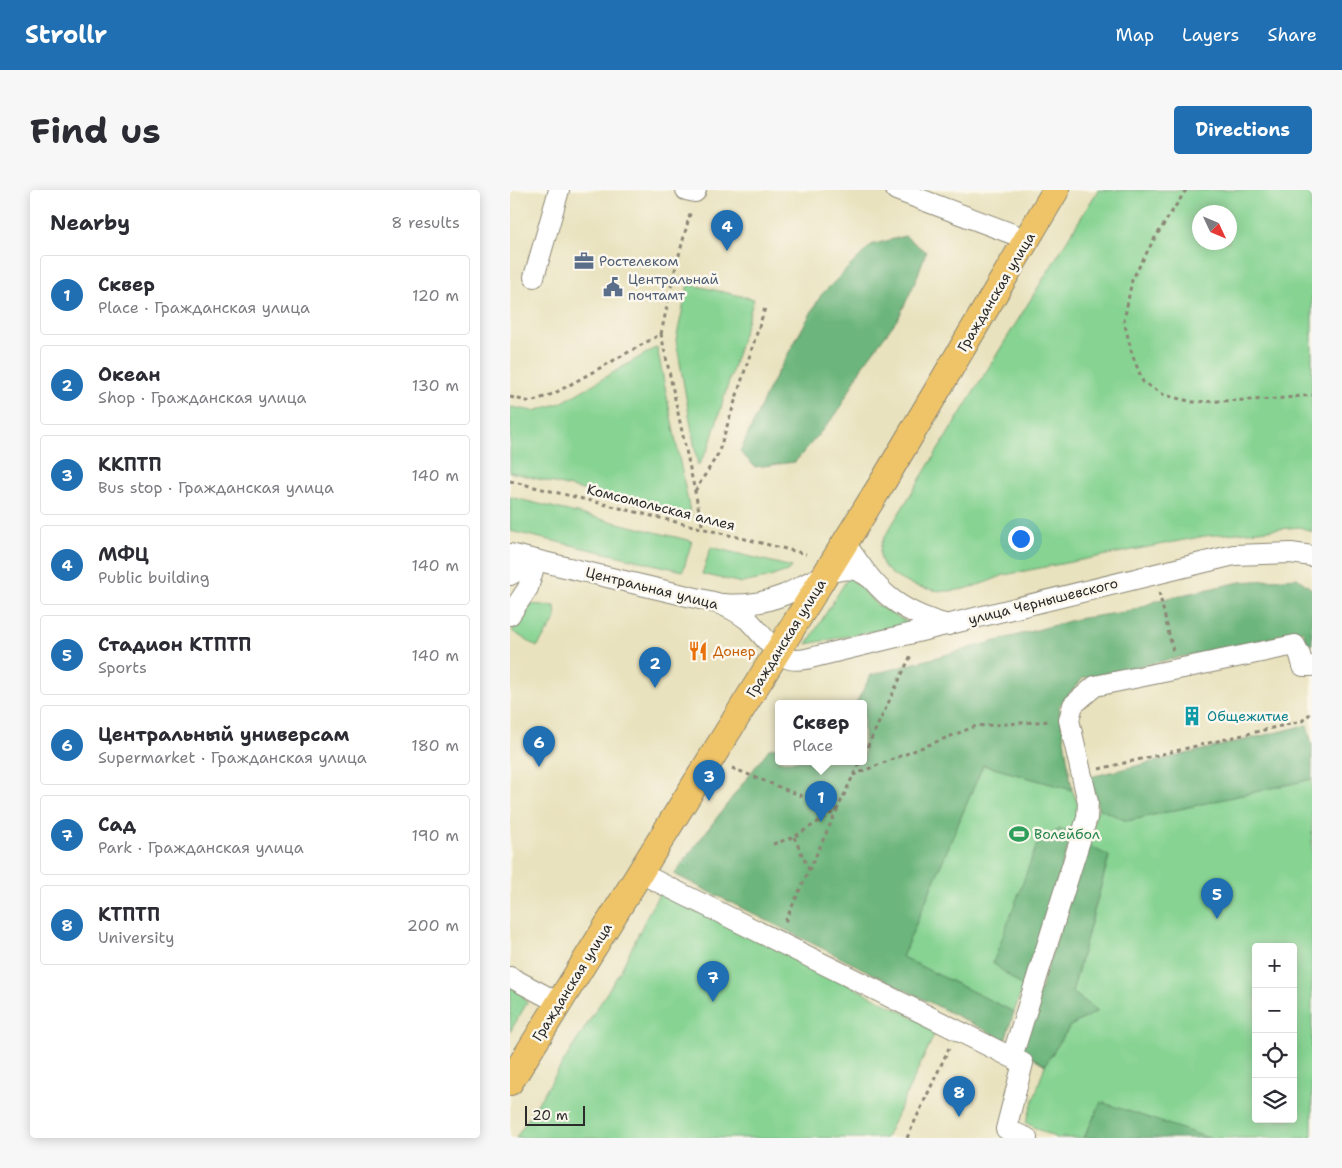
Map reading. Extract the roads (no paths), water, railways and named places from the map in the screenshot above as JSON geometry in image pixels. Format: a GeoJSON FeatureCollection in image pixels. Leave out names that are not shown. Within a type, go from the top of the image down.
{"type":"FeatureCollection","features":[{"type":"Feature","properties":{"kind":"main road","name":"Гражданская улица"},"geometry":{"type":"LineString","coordinates":[[510,1082],[845,543],[1056,190]]}},
{"type":"Feature","properties":{"kind":"street"},"geometry":{"type":"LineString","coordinates":[[534,277],[559,190]]}},
{"type":"Feature","properties":{"kind":"street"},"geometry":{"type":"LineString","coordinates":[[896,190],[1026,239]]}},
{"type":"Feature","properties":{"kind":"street"},"geometry":{"type":"LineString","coordinates":[[845,543],[870,578],[896,604],[929,620],[948,625]]}},
{"type":"Feature","properties":{"kind":"street","name":"улица Чернышевского"},"geometry":{"type":"LineString","coordinates":[[778,651],[786,658],[795,660],[806,659],[1234,555],[1291,553],[1312,556]]}},
{"type":"Feature","properties":{"kind":"street","name":"Центральная улица"},"geometry":{"type":"LineString","coordinates":[[510,554],[732,608],[746,619],[778,651]]}},
{"type":"Feature","properties":{"kind":"street"},"geometry":{"type":"LineString","coordinates":[[510,575],[536,560]]}},
{"type":"Feature","properties":{"kind":"street"},"geometry":{"type":"LineString","coordinates":[[510,615],[528,588],[536,560]]}},
{"type":"Feature","properties":{"kind":"street"},"geometry":{"type":"LineString","coordinates":[[717,603],[734,605],[753,603],[782,596],[825,575],[846,570],[860,571],[870,578]]}},
{"type":"Feature","properties":{"kind":"street"},"geometry":{"type":"LineString","coordinates":[[782,596],[795,598],[798,603],[798,618]]}},
{"type":"Feature","properties":{"kind":"street"},"geometry":{"type":"LineString","coordinates":[[1012,1057],[1087,818],[1088,802],[1069,720],[1073,705],[1095,686],[1295,645],[1303,666],[1312,666]]}},
{"type":"Feature","properties":{"kind":"street"},"geometry":{"type":"LineString","coordinates":[[762,676],[806,659]]}},
{"type":"Feature","properties":{"kind":"street"},"geometry":{"type":"LineString","coordinates":[[640,873],[1023,1062],[1006,1128],[1027,1138]]}},
{"type":"Feature","properties":{"kind":"street"},"geometry":{"type":"LineString","coordinates":[[510,977],[559,1003]]}},
{"type":"Feature","properties":{"kind":"place","name":"МФЦ"},"geometry":{"type":"Point","coordinates":[727,251]}},
{"type":"Feature","properties":{"kind":"place","name":"Ростелеком"},"geometry":{"type":"Point","coordinates":[584,261]}},
{"type":"Feature","properties":{"kind":"place","name":"Центральнай почтамт"},"geometry":{"type":"Point","coordinates":[613,287]}},
{"type":"Feature","properties":{"kind":"place","name":"Донер"},"geometry":{"type":"Point","coordinates":[698,651]}},
{"type":"Feature","properties":{"kind":"place","name":"Океан"},"geometry":{"type":"Point","coordinates":[655,688]}},
{"type":"Feature","properties":{"kind":"place","name":"Общежитие"},"geometry":{"type":"Point","coordinates":[1192,716]}},
{"type":"Feature","properties":{"kind":"place","name":"Центральный универсам"},"geometry":{"type":"Point","coordinates":[539,767]}},
{"type":"Feature","properties":{"kind":"place","name":"ККПТП"},"geometry":{"type":"Point","coordinates":[709,801]}},
{"type":"Feature","properties":{"kind":"place","name":"Сквер"},"geometry":{"type":"Point","coordinates":[821,822]}},
{"type":"Feature","properties":{"kind":"place","name":"Волейбол"},"geometry":{"type":"Point","coordinates":[1019,834]}},
{"type":"Feature","properties":{"kind":"place","name":"Стадион КТПТП"},"geometry":{"type":"Point","coordinates":[1217,919]}},
{"type":"Feature","properties":{"kind":"place","name":"Сад"},"geometry":{"type":"Point","coordinates":[713,1002]}},
{"type":"Feature","properties":{"kind":"place","name":"КТПТП"},"geometry":{"type":"Point","coordinates":[959,1117]}}]}
